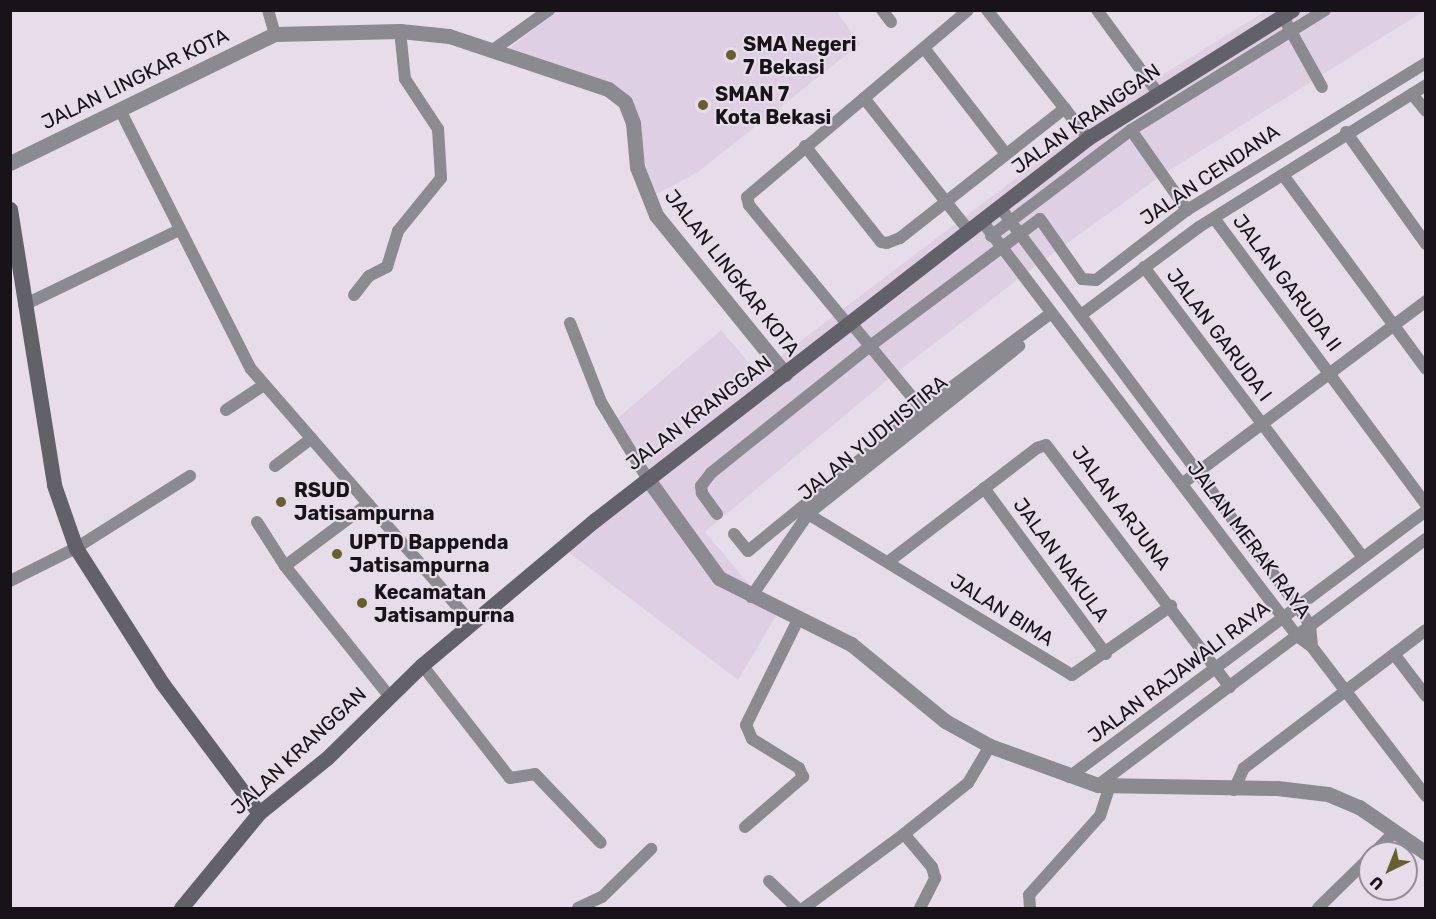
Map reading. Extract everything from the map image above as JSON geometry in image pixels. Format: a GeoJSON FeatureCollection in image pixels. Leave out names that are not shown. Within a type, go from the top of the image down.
{"type":"FeatureCollection","features":[{"type":"Feature","properties":{"kind":"main road","name":"JALAN KRANGGAN"},"geometry":{"type":"LineString","coordinates":[[181,909],[259,813],[327,758],[422,664],[647,478],[970,232],[1088,138],[1157,92],[1287,14]]}},
{"type":"Feature","properties":{"kind":"main road"},"geometry":{"type":"LineString","coordinates":[[10,209],[54,485],[76,548],[162,683],[259,813]]}},
{"type":"Feature","properties":{"kind":"street"},"geometry":{"type":"LineString","coordinates":[[268,10],[275,34]]}},
{"type":"Feature","properties":{"kind":"street"},"geometry":{"type":"LineString","coordinates":[[493,50],[549,10]]}},
{"type":"Feature","properties":{"kind":"street"},"geometry":{"type":"LineString","coordinates":[[882,10],[891,22]]}},
{"type":"Feature","properties":{"kind":"street"},"geometry":{"type":"LineString","coordinates":[[922,409],[747,200],[751,191],[968,10]]}},
{"type":"Feature","properties":{"kind":"street"},"geometry":{"type":"LineString","coordinates":[[987,10],[1088,138]]}},
{"type":"Feature","properties":{"kind":"street"},"geometry":{"type":"LineString","coordinates":[[1097,10],[1157,92]]}},
{"type":"Feature","properties":{"kind":"street"},"geometry":{"type":"LineString","coordinates":[[991,236],[1131,130],[1292,33],[1325,10]]}},
{"type":"Feature","properties":{"kind":"street"},"geometry":{"type":"LineString","coordinates":[[1287,14],[1292,33],[1322,87]]}},
{"type":"Feature","properties":{"kind":"street"},"geometry":{"type":"LineString","coordinates":[[354,295],[369,276],[387,267],[398,231],[441,177],[438,129],[405,79],[400,31]]}},
{"type":"Feature","properties":{"kind":"street","name":"JALAN LINGKAR KOTA"},"geometry":{"type":"LineString","coordinates":[[10,163],[275,34],[400,31],[449,36],[608,89],[625,102],[633,123],[637,167],[656,215],[785,374]]}},
{"type":"Feature","properties":{"kind":"street"},"geometry":{"type":"LineString","coordinates":[[924,48],[1006,154]]}},
{"type":"Feature","properties":{"kind":"street","name":"JALAN CENDANA"},"geometry":{"type":"LineString","coordinates":[[1020,234],[1040,219],[1082,279],[1093,281],[1187,210],[1425,63]]}},
{"type":"Feature","properties":{"kind":"street"},"geometry":{"type":"LineString","coordinates":[[1081,315],[1214,218],[1346,132],[1425,85]]}},
{"type":"Feature","properties":{"kind":"street"},"geometry":{"type":"LineString","coordinates":[[1412,93],[1425,111]]}},
{"type":"Feature","properties":{"kind":"street"},"geometry":{"type":"LineString","coordinates":[[864,98],[970,232]]}},
{"type":"Feature","properties":{"kind":"street"},"geometry":{"type":"LineString","coordinates":[[805,146],[880,242],[900,238],[1065,108]]}},
{"type":"Feature","properties":{"kind":"street"},"geometry":{"type":"LineString","coordinates":[[120,110],[244,359],[264,385],[472,623]]}},
{"type":"Feature","properties":{"kind":"street"},"geometry":{"type":"LineString","coordinates":[[1131,130],[1187,210]]}},
{"type":"Feature","properties":{"kind":"street"},"geometry":{"type":"LineString","coordinates":[[1346,132],[1425,244]]}},
{"type":"Feature","properties":{"kind":"street"},"geometry":{"type":"LineString","coordinates":[[1282,175],[1425,369]]}},
{"type":"Feature","properties":{"kind":"street","name":"JALAN MERAK RAYA"},"geometry":{"type":"LineString","coordinates":[[1000,207],[1298,607],[1310,625],[1312,647]]}},
{"type":"Feature","properties":{"kind":"street","name":"JALAN GARUDA II"},"geometry":{"type":"LineString","coordinates":[[1214,218],[1330,371],[1425,505]]}},
{"type":"Feature","properties":{"kind":"street","name":"JALAN MERAK RAYA"},"geometry":{"type":"LineString","coordinates":[[982,221],[1050,314],[1183,483],[1297,636],[1312,647]]}},
{"type":"Feature","properties":{"kind":"street"},"geometry":{"type":"LineString","coordinates":[[24,305],[179,230]]}},
{"type":"Feature","properties":{"kind":"street"},"geometry":{"type":"LineString","coordinates":[[717,514],[702,493],[701,486],[711,473],[870,346],[1020,234]]}},
{"type":"Feature","properties":{"kind":"street","name":"JALAN GARUDA I"},"geometry":{"type":"LineString","coordinates":[[1144,267],[1363,558]]}},
{"type":"Feature","properties":{"kind":"street"},"geometry":{"type":"LineString","coordinates":[[1183,483],[1263,426],[1330,371],[1425,301]]}},
{"type":"Feature","properties":{"kind":"street"},"geometry":{"type":"LineString","coordinates":[[734,534],[748,551],[922,409],[1050,314]]}},
{"type":"Feature","properties":{"kind":"street"},"geometry":{"type":"LineString","coordinates":[[570,323],[601,402],[647,478],[700,556],[719,578],[751,597],[851,644],[945,721],[990,746],[1070,777],[1104,785],[1234,790],[1277,788],[1328,794],[1359,807],[1425,853]]}},
{"type":"Feature","properties":{"kind":"street","name":"JALAN YUDHISTIRA"},"geometry":{"type":"LineString","coordinates":[[751,597],[808,514],[1041,328]]}},
{"type":"Feature","properties":{"kind":"street"},"geometry":{"type":"LineString","coordinates":[[226,410],[264,385]]}},
{"type":"Feature","properties":{"kind":"street"},"geometry":{"type":"LineString","coordinates":[[275,466],[312,438]]}},
{"type":"Feature","properties":{"kind":"street","name":"JALAN ARJUNA"},"geometry":{"type":"LineString","coordinates":[[888,562],[1037,447],[1051,447],[1230,687]]}},
{"type":"Feature","properties":{"kind":"street"},"geometry":{"type":"LineString","coordinates":[[10,581],[76,548],[190,476]]}},
{"type":"Feature","properties":{"kind":"street","name":"JALAN NAKULA"},"geometry":{"type":"LineString","coordinates":[[984,488],[1106,654]]}},
{"type":"Feature","properties":{"kind":"street"},"geometry":{"type":"LineString","coordinates":[[285,566],[368,504]]}},
{"type":"Feature","properties":{"kind":"street","name":"JALAN RAJAWALI RAYA"},"geometry":{"type":"LineString","coordinates":[[1070,777],[1425,511]]}},
{"type":"Feature","properties":{"kind":"street","name":"JALAN BIMA"},"geometry":{"type":"LineString","coordinates":[[808,514],[1065,672],[1076,675],[1171,606]]}},
{"type":"Feature","properties":{"kind":"street"},"geometry":{"type":"LineString","coordinates":[[257,522],[285,566],[389,696]]}},
{"type":"Feature","properties":{"kind":"street"},"geometry":{"type":"LineString","coordinates":[[1030,909],[1029,895],[1100,816],[1104,785],[1425,539]]}},
{"type":"Feature","properties":{"kind":"street"},"geometry":{"type":"LineString","coordinates":[[746,827],[799,784],[803,777],[800,768],[752,739],[746,725],[798,620]]}},
{"type":"Feature","properties":{"kind":"street"},"geometry":{"type":"LineString","coordinates":[[1234,790],[1244,768],[1425,630]]}},
{"type":"Feature","properties":{"kind":"street"},"geometry":{"type":"LineString","coordinates":[[1312,647],[1425,796]]}},
{"type":"Feature","properties":{"kind":"street"},"geometry":{"type":"LineString","coordinates":[[1394,654],[1425,696]]}},
{"type":"Feature","properties":{"kind":"street"},"geometry":{"type":"LineString","coordinates":[[422,664],[510,778],[535,774],[601,843]]}},
{"type":"Feature","properties":{"kind":"street"},"geometry":{"type":"LineString","coordinates":[[804,909],[968,783],[990,746]]}},
{"type":"Feature","properties":{"kind":"street"},"geometry":{"type":"LineString","coordinates":[[1385,841],[1395,831]]}},
{"type":"Feature","properties":{"kind":"street"},"geometry":{"type":"LineString","coordinates":[[904,834],[932,867],[935,878],[920,909]]}},
{"type":"Feature","properties":{"kind":"street"},"geometry":{"type":"LineString","coordinates":[[582,907],[602,897],[651,849]]}},
{"type":"Feature","properties":{"kind":"street"},"geometry":{"type":"LineString","coordinates":[[1318,909],[1358,869]]}},
{"type":"Feature","properties":{"kind":"street"},"geometry":{"type":"LineString","coordinates":[[769,881],[797,909]]}},
{"type":"Feature","properties":{"kind":"shaded area","name":"SMAN 7 Kota Bekasi"},"geometry":{"type":"Polygon","coordinates":[[[558,10],[836,11],[860,44],[698,172],[653,196],[641,145],[613,87],[506,51],[558,10]]]}},
{"type":"Feature","properties":{"kind":"shaded area"},"geometry":{"type":"Polygon","coordinates":[[[1266,11],[1424,11],[1162,175],[1026,273],[892,376],[705,532],[776,616],[738,680],[566,550],[655,479],[607,427],[721,330],[758,373],[1113,105],[1266,11]]]}},
{"type":"Feature","properties":{"kind":"place","name":"SMA Negeri 7 Bekasi"},"geometry":{"type":"Point","coordinates":[731,55]}},
{"type":"Feature","properties":{"kind":"place","name":"SMAN 7 Kota Bekasi"},"geometry":{"type":"Point","coordinates":[703,105]}},
{"type":"Feature","properties":{"kind":"place","name":"RSUD Jatisampurna"},"geometry":{"type":"Point","coordinates":[281,502]}},
{"type":"Feature","properties":{"kind":"place","name":"UPTD Bappenda Jatisampurna"},"geometry":{"type":"Point","coordinates":[337,554]}},
{"type":"Feature","properties":{"kind":"place","name":"Kecamatan Jatisampurna"},"geometry":{"type":"Point","coordinates":[362,603]}}]}
